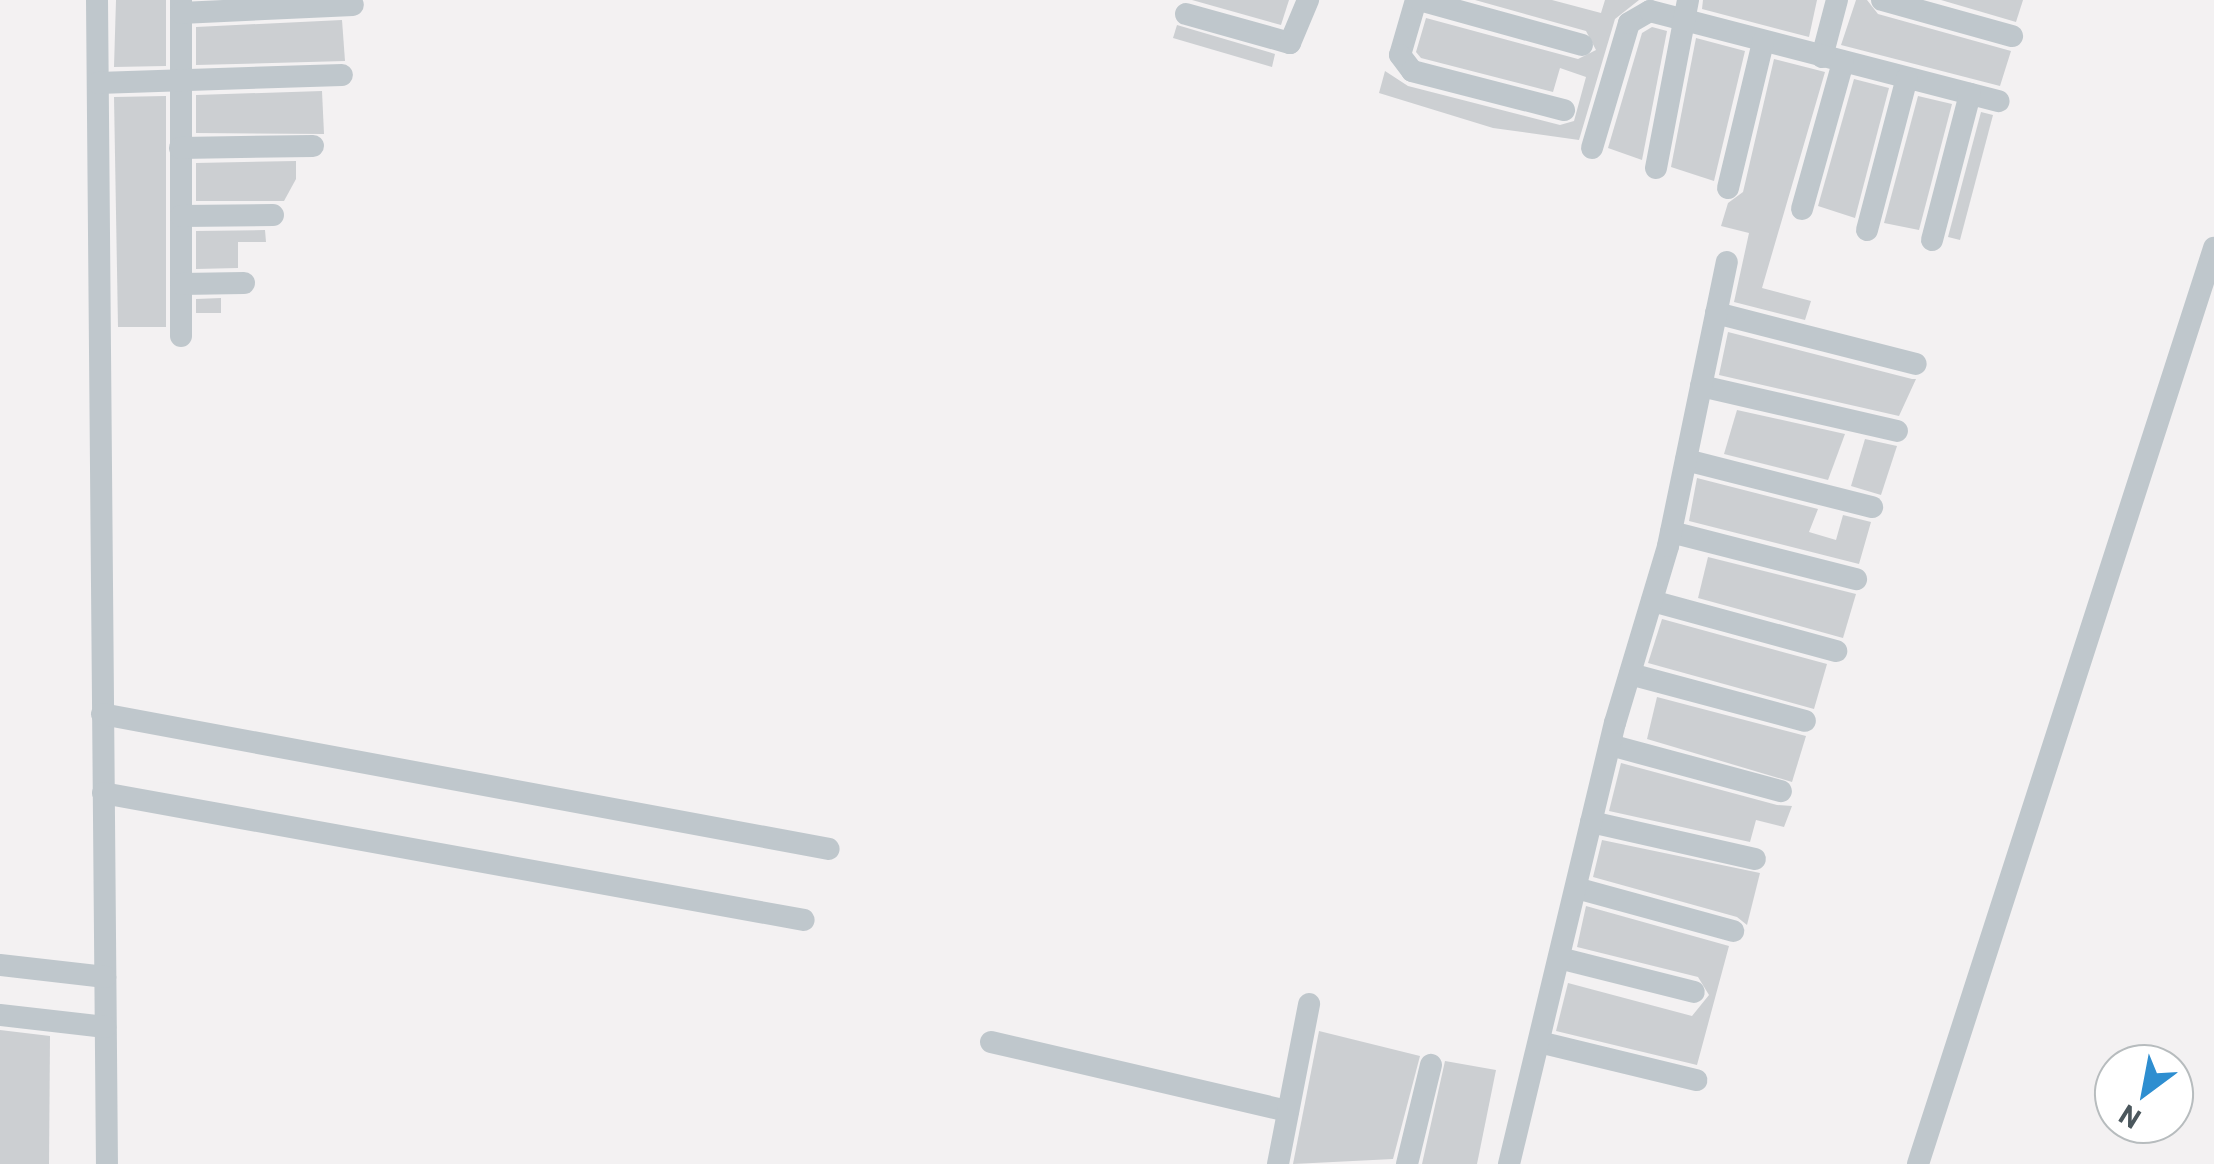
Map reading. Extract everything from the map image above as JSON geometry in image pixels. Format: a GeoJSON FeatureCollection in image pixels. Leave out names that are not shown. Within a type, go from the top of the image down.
{"type":"FeatureCollection","features":[{"type":"Feature","properties":{"kind":"street"},"geometry":{"type":"LineString","coordinates":[[96,0],[107,1164]]}},
{"type":"Feature","properties":{"kind":"street"},"geometry":{"type":"LineString","coordinates":[[1186,14],[1290,43],[1308,0]]}},
{"type":"Feature","properties":{"kind":"street"},"geometry":{"type":"LineString","coordinates":[[1564,110],[1412,71],[1400,55],[1418,0],[1582,45]]}},
{"type":"Feature","properties":{"kind":"street"},"geometry":{"type":"LineString","coordinates":[[1802,208],[1832,59],[1838,0]]}},
{"type":"Feature","properties":{"kind":"street"},"geometry":{"type":"LineString","coordinates":[[1882,0],[2012,36]]}},
{"type":"Feature","properties":{"kind":"street"},"geometry":{"type":"LineString","coordinates":[[182,336],[181,6],[353,4]]}},
{"type":"Feature","properties":{"kind":"street"},"geometry":{"type":"LineString","coordinates":[[1592,148],[1629,22],[1650,11],[1686,11],[1763,42],[1999,101]]}},
{"type":"Feature","properties":{"kind":"street"},"geometry":{"type":"LineString","coordinates":[[1656,168],[1686,11]]}},
{"type":"Feature","properties":{"kind":"street"},"geometry":{"type":"LineString","coordinates":[[1728,188],[1763,42]]}},
{"type":"Feature","properties":{"kind":"street"},"geometry":{"type":"LineString","coordinates":[[98,83],[342,75]]}},
{"type":"Feature","properties":{"kind":"street"},"geometry":{"type":"LineString","coordinates":[[1868,230],[1907,78]]}},
{"type":"Feature","properties":{"kind":"street"},"geometry":{"type":"LineString","coordinates":[[1932,240],[1970,94]]}},
{"type":"Feature","properties":{"kind":"street"},"geometry":{"type":"LineString","coordinates":[[180,148],[313,146]]}},
{"type":"Feature","properties":{"kind":"street"},"geometry":{"type":"LineString","coordinates":[[181,216],[274,215]]}},
{"type":"Feature","properties":{"kind":"street"},"geometry":{"type":"LineString","coordinates":[[1918,1164],[2214,248]]}},
{"type":"Feature","properties":{"kind":"street"},"geometry":{"type":"LineString","coordinates":[[1509,1164],[1610,745],[1671,532],[1727,262]]}},
{"type":"Feature","properties":{"kind":"street"},"geometry":{"type":"LineString","coordinates":[[181,284],[244,283]]}},
{"type":"Feature","properties":{"kind":"street"},"geometry":{"type":"LineString","coordinates":[[1716,314],[1916,364]]}},
{"type":"Feature","properties":{"kind":"street"},"geometry":{"type":"LineString","coordinates":[[1701,386],[1897,431]]}},
{"type":"Feature","properties":{"kind":"street"},"geometry":{"type":"LineString","coordinates":[[1686,460],[1872,507]]}},
{"type":"Feature","properties":{"kind":"street"},"geometry":{"type":"LineString","coordinates":[[1671,532],[1856,579]]}},
{"type":"Feature","properties":{"kind":"street"},"geometry":{"type":"LineString","coordinates":[[1652,601],[1836,652]]}},
{"type":"Feature","properties":{"kind":"street"},"geometry":{"type":"LineString","coordinates":[[1630,674],[1805,721]]}},
{"type":"Feature","properties":{"kind":"street"},"geometry":{"type":"LineString","coordinates":[[102,714],[830,849]]}},
{"type":"Feature","properties":{"kind":"street"},"geometry":{"type":"LineString","coordinates":[[1610,745],[1781,791]]}},
{"type":"Feature","properties":{"kind":"street"},"geometry":{"type":"LineString","coordinates":[[103,793],[804,920]]}},
{"type":"Feature","properties":{"kind":"street"},"geometry":{"type":"LineString","coordinates":[[1591,822],[1755,859]]}},
{"type":"Feature","properties":{"kind":"street"},"geometry":{"type":"LineString","coordinates":[[1576,888],[1733,931]]}},
{"type":"Feature","properties":{"kind":"street"},"geometry":{"type":"LineString","coordinates":[[1559,958],[1694,992]]}},
{"type":"Feature","properties":{"kind":"street"},"geometry":{"type":"LineString","coordinates":[[0,965],[105,976]]}},
{"type":"Feature","properties":{"kind":"street"},"geometry":{"type":"LineString","coordinates":[[1278,1164],[1309,1004]]}},
{"type":"Feature","properties":{"kind":"street"},"geometry":{"type":"LineString","coordinates":[[0,1015],[106,1026]]}},
{"type":"Feature","properties":{"kind":"street"},"geometry":{"type":"LineString","coordinates":[[991,1042],[1288,1111]]}},
{"type":"Feature","properties":{"kind":"street"},"geometry":{"type":"LineString","coordinates":[[1539,1042],[1696,1080]]}},
{"type":"Feature","properties":{"kind":"street"},"geometry":{"type":"LineString","coordinates":[[1407,1164],[1431,1065]]}},
{"type":"Feature","properties":{"kind":"building"},"geometry":{"type":"Polygon","coordinates":[[[116,0],[166,0],[166,66],[114,67],[116,0]]]}},
{"type":"Feature","properties":{"kind":"building"},"geometry":{"type":"Polygon","coordinates":[[[1192,0],[1289,0],[1281,25],[1192,0]]]}},
{"type":"Feature","properties":{"kind":"building"},"geometry":{"type":"Polygon","coordinates":[[[1475,0],[1552,0],[1601,13],[1605,0],[1639,0],[1615,19],[1579,140],[1493,128],[1379,93],[1385,71],[1408,86],[1560,125],[1574,121],[1586,77],[1560,68],[1553,92],[1421,58],[1416,52],[1426,18],[1578,59],[1596,50],[1586,31],[1475,0]]]}},
{"type":"Feature","properties":{"kind":"building"},"geometry":{"type":"Polygon","coordinates":[[[1703,0],[1817,0],[1809,37],[1702,9],[1703,0]]]}},
{"type":"Feature","properties":{"kind":"building"},"geometry":{"type":"Polygon","coordinates":[[[1856,0],[1867,0],[1878,14],[2011,51],[2000,86],[1841,45],[1856,0]]]}},
{"type":"Feature","properties":{"kind":"building"},"geometry":{"type":"Polygon","coordinates":[[[1941,0],[2023,0],[2016,22],[1941,0]]]}},
{"type":"Feature","properties":{"kind":"building"},"geometry":{"type":"Polygon","coordinates":[[[342,20],[345,61],[196,65],[196,27],[342,20]]]}},
{"type":"Feature","properties":{"kind":"building"},"geometry":{"type":"Polygon","coordinates":[[[1177,25],[1275,54],[1272,67],[1173,38],[1177,25]]]}},
{"type":"Feature","properties":{"kind":"building"},"geometry":{"type":"Polygon","coordinates":[[[1652,27],[1667,31],[1642,160],[1608,148],[1642,33],[1652,27]]]}},
{"type":"Feature","properties":{"kind":"building"},"geometry":{"type":"Polygon","coordinates":[[[1696,38],[1745,51],[1714,181],[1671,167],[1696,38]]]}},
{"type":"Feature","properties":{"kind":"building"},"geometry":{"type":"Polygon","coordinates":[[[1774,59],[1825,72],[1762,288],[1811,301],[1805,320],[1734,302],[1749,233],[1721,226],[1728,203],[1743,192],[1774,59]]]}},
{"type":"Feature","properties":{"kind":"building"},"geometry":{"type":"Polygon","coordinates":[[[1854,79],[1889,88],[1855,218],[1818,206],[1854,79]]]}},
{"type":"Feature","properties":{"kind":"building"},"geometry":{"type":"Polygon","coordinates":[[[322,91],[324,134],[196,133],[196,95],[322,91]]]}},
{"type":"Feature","properties":{"kind":"building"},"geometry":{"type":"Polygon","coordinates":[[[166,96],[166,327],[118,327],[114,97],[166,96]]]}},
{"type":"Feature","properties":{"kind":"building"},"geometry":{"type":"Polygon","coordinates":[[[1918,96],[1952,104],[1919,230],[1884,223],[1918,96]]]}},
{"type":"Feature","properties":{"kind":"building"},"geometry":{"type":"Polygon","coordinates":[[[1981,112],[1993,115],[1960,240],[1948,237],[1981,112]]]}},
{"type":"Feature","properties":{"kind":"building"},"geometry":{"type":"Polygon","coordinates":[[[296,161],[296,179],[284,201],[196,201],[196,163],[296,161]]]}},
{"type":"Feature","properties":{"kind":"building"},"geometry":{"type":"Polygon","coordinates":[[[265,230],[266,242],[238,242],[238,268],[196,269],[196,231],[265,230]]]}},
{"type":"Feature","properties":{"kind":"building"},"geometry":{"type":"Polygon","coordinates":[[[221,298],[221,313],[196,313],[196,299],[221,298]]]}},
{"type":"Feature","properties":{"kind":"building"},"geometry":{"type":"Polygon","coordinates":[[[1728,332],[1916,379],[1899,416],[1719,375],[1728,332]]]}},
{"type":"Feature","properties":{"kind":"building"},"geometry":{"type":"Polygon","coordinates":[[[1737,410],[1845,434],[1828,480],[1724,454],[1737,410]]]}},
{"type":"Feature","properties":{"kind":"building"},"geometry":{"type":"Polygon","coordinates":[[[1865,439],[1897,446],[1881,495],[1851,486],[1865,439]]]}},
{"type":"Feature","properties":{"kind":"building"},"geometry":{"type":"Polygon","coordinates":[[[1697,478],[1818,509],[1809,532],[1836,540],[1843,515],[1871,522],[1859,564],[1689,521],[1697,478]]]}},
{"type":"Feature","properties":{"kind":"building"},"geometry":{"type":"Polygon","coordinates":[[[1708,557],[1856,594],[1843,638],[1698,598],[1708,557]]]}},
{"type":"Feature","properties":{"kind":"building"},"geometry":{"type":"Polygon","coordinates":[[[1662,619],[1827,664],[1814,709],[1648,663],[1662,619]]]}},
{"type":"Feature","properties":{"kind":"building"},"geometry":{"type":"Polygon","coordinates":[[[1657,697],[1806,736],[1792,782],[1647,739],[1657,697]]]}},
{"type":"Feature","properties":{"kind":"building"},"geometry":{"type":"Polygon","coordinates":[[[1621,763],[1792,806],[1784,827],[1756,820],[1750,842],[1609,811],[1621,763]]]}},
{"type":"Feature","properties":{"kind":"building"},"geometry":{"type":"Polygon","coordinates":[[[1602,840],[1760,873],[1747,925],[1737,917],[1593,877],[1602,840]]]}},
{"type":"Feature","properties":{"kind":"building"},"geometry":{"type":"Polygon","coordinates":[[[1586,906],[1729,946],[1697,1065],[1556,1031],[1568,983],[1692,1016],[1709,995],[1698,977],[1577,947],[1586,906]]]}},
{"type":"Feature","properties":{"kind":"building"},"geometry":{"type":"Polygon","coordinates":[[[0,1030],[50,1036],[49,1164],[0,1164],[0,1030]]]}},
{"type":"Feature","properties":{"kind":"building"},"geometry":{"type":"Polygon","coordinates":[[[1319,1031],[1420,1056],[1393,1159],[1293,1164],[1319,1031]]]}},
{"type":"Feature","properties":{"kind":"building"},"geometry":{"type":"Polygon","coordinates":[[[1445,1061],[1496,1070],[1477,1164],[1422,1164],[1445,1061]]]}}]}
